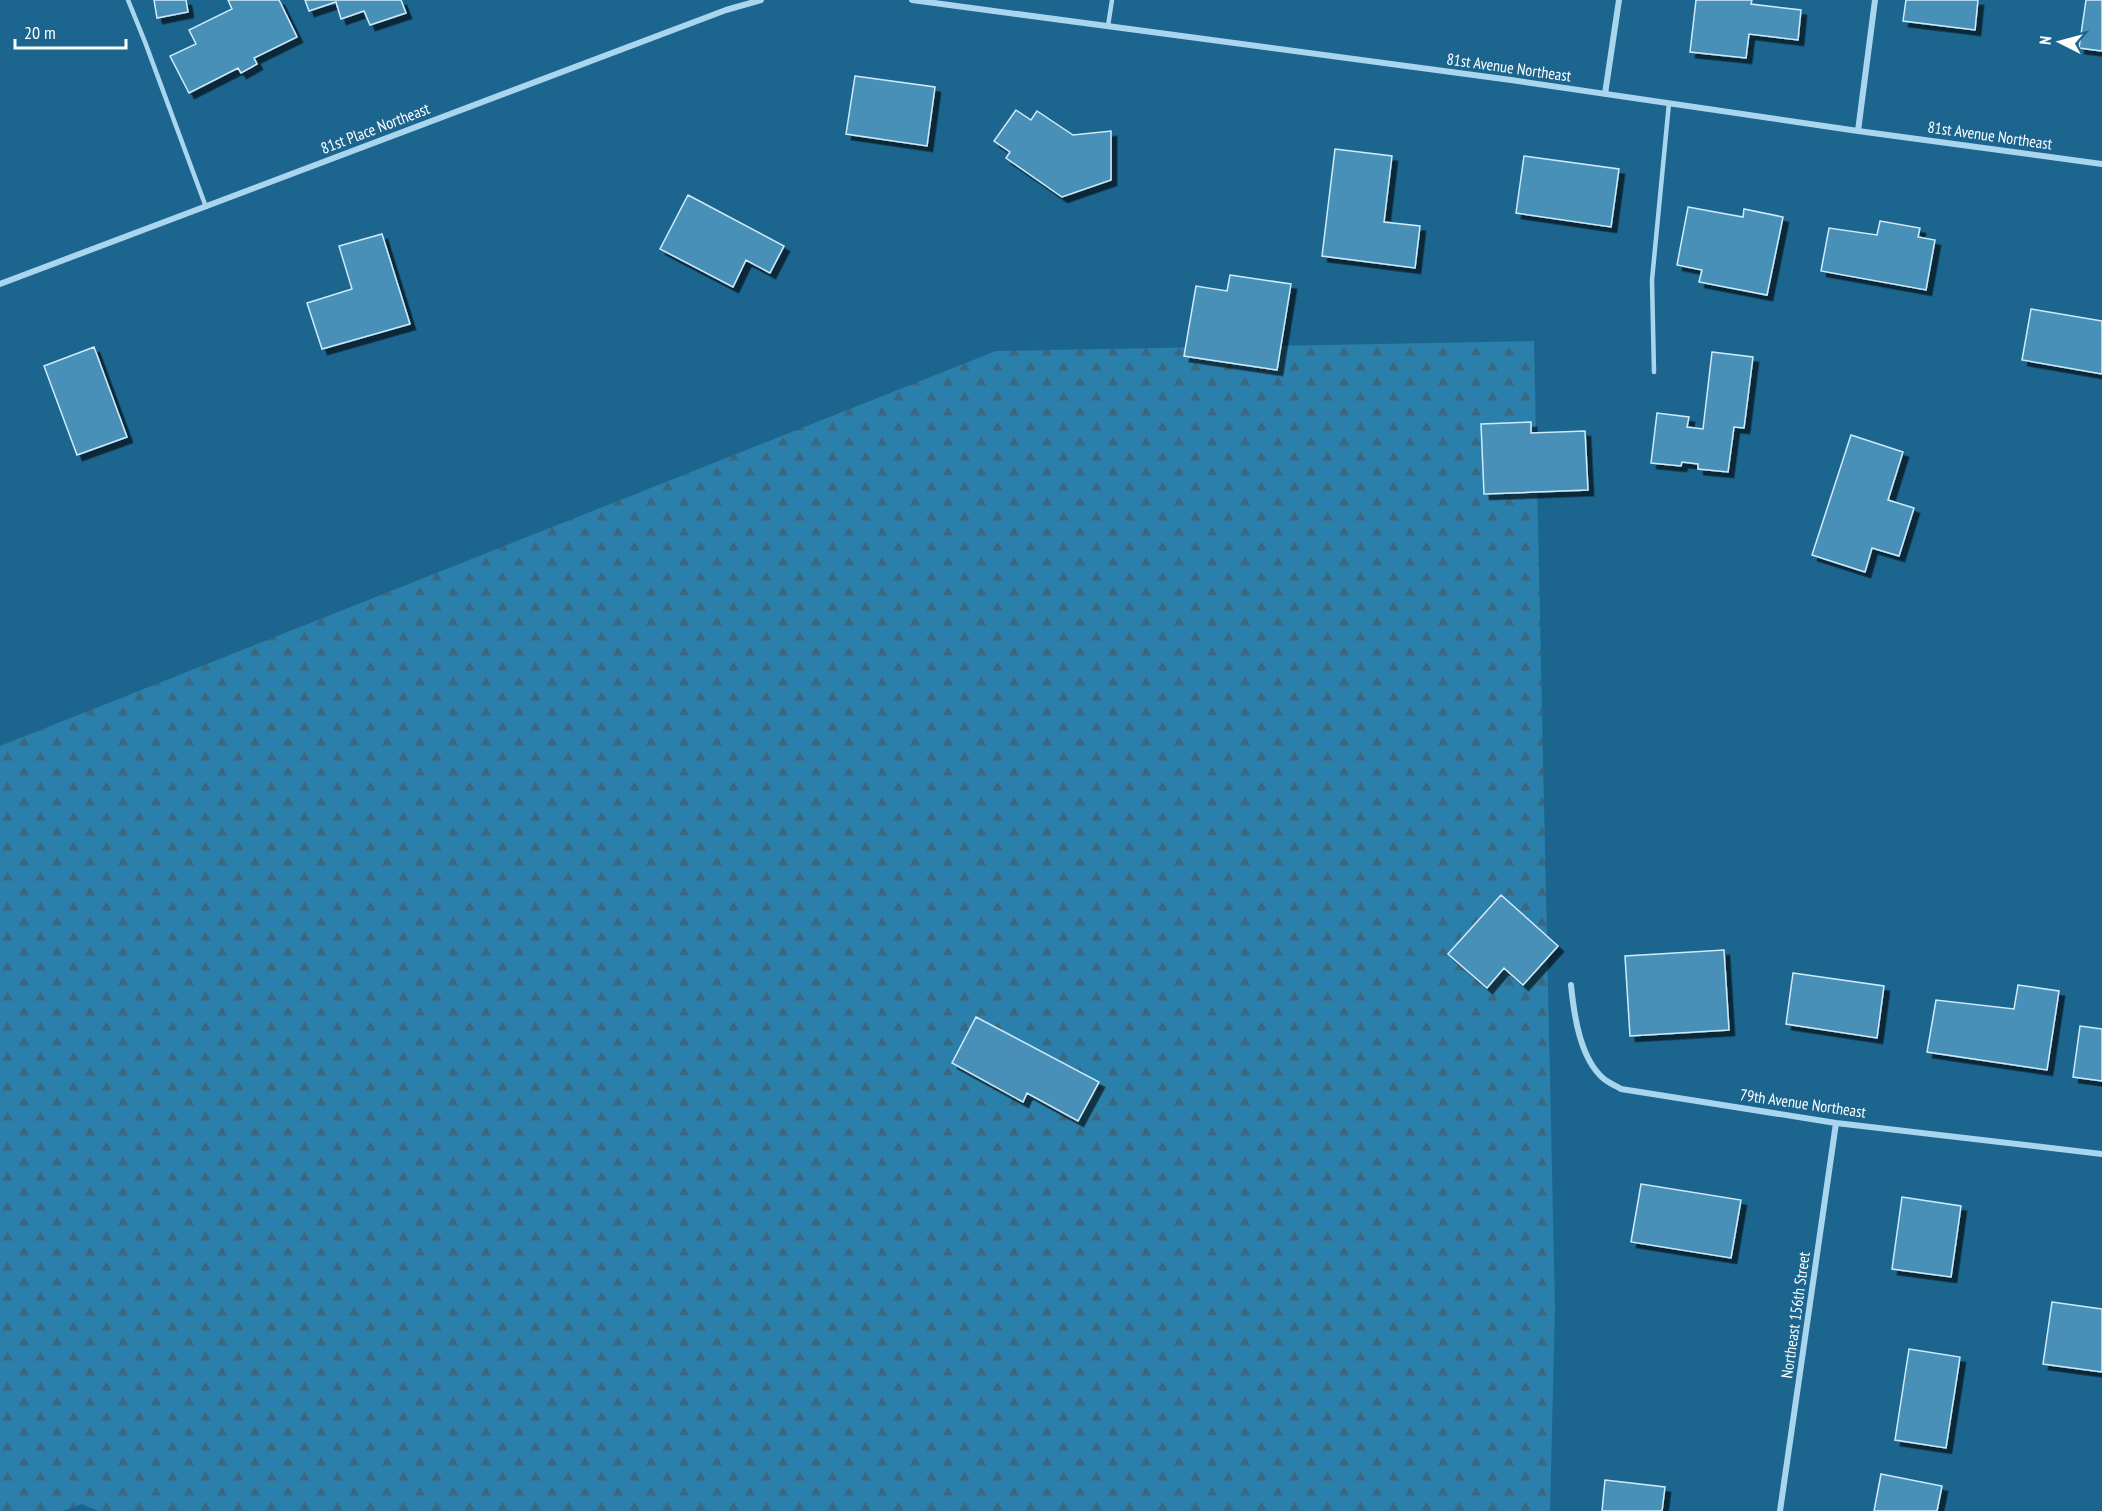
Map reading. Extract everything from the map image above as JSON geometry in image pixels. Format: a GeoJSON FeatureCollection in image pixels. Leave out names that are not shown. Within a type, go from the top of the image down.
{"type":"FeatureCollection","features":[{"type":"Feature","properties":{"kind":"street","name":"81st Place Northeast"},"geometry":{"type":"LineString","coordinates":[[0,284],[726,10],[761,0]]}},
{"type":"Feature","properties":{"kind":"street","name":"81st Avenue Northeast"},"geometry":{"type":"LineString","coordinates":[[912,0],[955,2],[1108,26],[2102,164]]}},
{"type":"Feature","properties":{"kind":"street"},"geometry":{"type":"LineString","coordinates":[[1605,94],[1619,0]]}},
{"type":"Feature","properties":{"kind":"street"},"geometry":{"type":"LineString","coordinates":[[1858,131],[1875,0]]}},
{"type":"Feature","properties":{"kind":"street","name":"79th Avenue Northeast"},"geometry":{"type":"LineString","coordinates":[[1571,986],[1574,1018],[1582,1044],[1604,1079],[1621,1089],[1836,1123],[2102,1154]]}},
{"type":"Feature","properties":{"kind":"street","name":"Northeast 156th Street"},"geometry":{"type":"LineString","coordinates":[[1780,1511],[1836,1123]]}},
{"type":"Feature","properties":{"kind":"lane"},"geometry":{"type":"LineString","coordinates":[[128,0],[206,207]]}},
{"type":"Feature","properties":{"kind":"lane"},"geometry":{"type":"LineString","coordinates":[[1108,26],[1112,0]]}},
{"type":"Feature","properties":{"kind":"lane"},"geometry":{"type":"LineString","coordinates":[[1654,372],[1652,280],[1669,104]]}},
{"type":"Feature","properties":{"kind":"green space"},"geometry":{"type":"Polygon","coordinates":[[[1534,341],[1555,1309],[1550,1511],[98,1511],[82,1504],[63,1511],[0,1511],[0,746],[996,351],[1534,341]]]}},
{"type":"Feature","properties":{"kind":"building"},"geometry":{"type":"Polygon","coordinates":[[[154,0],[186,0],[188,12],[157,18],[154,0]]]}},
{"type":"Feature","properties":{"kind":"building"},"geometry":{"type":"Polygon","coordinates":[[[228,0],[279,0],[297,37],[254,58],[257,64],[241,73],[238,68],[189,93],[170,56],[196,44],[189,30],[232,9],[228,0]]]}},
{"type":"Feature","properties":{"kind":"building"},"geometry":{"type":"Polygon","coordinates":[[[305,0],[401,0],[406,13],[370,25],[364,11],[341,19],[336,2],[309,11],[305,0]]]}},
{"type":"Feature","properties":{"kind":"building"},"geometry":{"type":"Polygon","coordinates":[[[1696,0],[1752,0],[1751,4],[1801,10],[1798,40],[1749,34],[1746,58],[1690,52],[1696,0]]]}},
{"type":"Feature","properties":{"kind":"building"},"geometry":{"type":"Polygon","coordinates":[[[1906,0],[1978,0],[1975,30],[1903,21],[1906,0]]]}},
{"type":"Feature","properties":{"kind":"building"},"geometry":{"type":"Polygon","coordinates":[[[2086,0],[2102,0],[2102,51],[2079,48],[2086,0]]]}},
{"type":"Feature","properties":{"kind":"building"},"geometry":{"type":"Polygon","coordinates":[[[855,76],[935,87],[927,146],[846,134],[855,76]]]}},
{"type":"Feature","properties":{"kind":"building"},"geometry":{"type":"Polygon","coordinates":[[[1016,110],[1031,120],[1037,111],[1073,135],[1111,131],[1111,180],[1062,197],[1006,158],[1010,152],[994,141],[1016,110]]]}},
{"type":"Feature","properties":{"kind":"building"},"geometry":{"type":"Polygon","coordinates":[[[1335,149],[1392,156],[1384,222],[1420,226],[1415,268],[1322,256],[1335,149]]]}},
{"type":"Feature","properties":{"kind":"building"},"geometry":{"type":"Polygon","coordinates":[[[1524,156],[1619,169],[1611,227],[1516,213],[1524,156]]]}},
{"type":"Feature","properties":{"kind":"building"},"geometry":{"type":"Polygon","coordinates":[[[688,195],[784,246],[770,273],[746,260],[733,287],[660,249],[688,195]]]}},
{"type":"Feature","properties":{"kind":"building"},"geometry":{"type":"Polygon","coordinates":[[[1688,207],[1743,217],[1744,209],[1783,217],[1767,295],[1699,282],[1702,270],[1677,265],[1688,207]]]}},
{"type":"Feature","properties":{"kind":"building"},"geometry":{"type":"Polygon","coordinates":[[[1880,221],[1920,228],[1918,237],[1935,240],[1926,290],[1821,271],[1829,228],[1877,235],[1880,221]]]}},
{"type":"Feature","properties":{"kind":"building"},"geometry":{"type":"Polygon","coordinates":[[[382,234],[410,324],[322,349],[307,303],[352,289],[339,246],[382,234]]]}},
{"type":"Feature","properties":{"kind":"building"},"geometry":{"type":"Polygon","coordinates":[[[1230,275],[1291,284],[1277,370],[1184,356],[1196,286],[1227,291],[1230,275]]]}},
{"type":"Feature","properties":{"kind":"building"},"geometry":{"type":"Polygon","coordinates":[[[2031,309],[2102,321],[2102,374],[2022,360],[2031,309]]]}},
{"type":"Feature","properties":{"kind":"building"},"geometry":{"type":"Polygon","coordinates":[[[94,347],[127,437],[77,455],[44,366],[94,347]]]}},
{"type":"Feature","properties":{"kind":"building"},"geometry":{"type":"Polygon","coordinates":[[[1712,352],[1753,357],[1744,428],[1734,427],[1728,472],[1698,469],[1698,464],[1682,462],[1681,466],[1651,463],[1657,413],[1689,417],[1687,427],[1703,429],[1712,352]]]}},
{"type":"Feature","properties":{"kind":"building"},"geometry":{"type":"Polygon","coordinates":[[[1531,422],[1531,433],[1585,431],[1588,490],[1484,494],[1481,424],[1531,422]]]}},
{"type":"Feature","properties":{"kind":"building"},"geometry":{"type":"Polygon","coordinates":[[[1851,435],[1903,452],[1888,500],[1914,508],[1899,556],[1872,548],[1865,572],[1812,555],[1851,435]]]}},
{"type":"Feature","properties":{"kind":"building"},"geometry":{"type":"Polygon","coordinates":[[[1501,895],[1558,946],[1523,985],[1504,968],[1487,988],[1448,954],[1501,895]]]}},
{"type":"Feature","properties":{"kind":"building"},"geometry":{"type":"Polygon","coordinates":[[[1724,950],[1729,1030],[1630,1036],[1625,956],[1724,950]]]}},
{"type":"Feature","properties":{"kind":"building"},"geometry":{"type":"Polygon","coordinates":[[[1793,973],[1884,986],[1877,1038],[1786,1024],[1793,973]]]}},
{"type":"Feature","properties":{"kind":"building"},"geometry":{"type":"Polygon","coordinates":[[[2018,985],[2059,991],[2047,1070],[1927,1052],[1936,1000],[2014,1009],[2018,985]]]}},
{"type":"Feature","properties":{"kind":"building"},"geometry":{"type":"Polygon","coordinates":[[[976,1017],[1099,1082],[1078,1121],[1027,1093],[1023,1102],[952,1063],[976,1017]]]}},
{"type":"Feature","properties":{"kind":"building"},"geometry":{"type":"Polygon","coordinates":[[[2080,1026],[2102,1029],[2102,1081],[2073,1077],[2080,1026]]]}},
{"type":"Feature","properties":{"kind":"building"},"geometry":{"type":"Polygon","coordinates":[[[1641,1184],[1741,1200],[1731,1258],[1631,1242],[1641,1184]]]}},
{"type":"Feature","properties":{"kind":"building"},"geometry":{"type":"Polygon","coordinates":[[[1902,1197],[1961,1206],[1951,1277],[1892,1269],[1902,1197]]]}},
{"type":"Feature","properties":{"kind":"building"},"geometry":{"type":"Polygon","coordinates":[[[2052,1302],[2102,1309],[2102,1372],[2043,1364],[2052,1302]]]}},
{"type":"Feature","properties":{"kind":"building"},"geometry":{"type":"Polygon","coordinates":[[[1909,1349],[1960,1357],[1946,1448],[1895,1440],[1909,1349]]]}},
{"type":"Feature","properties":{"kind":"building"},"geometry":{"type":"Polygon","coordinates":[[[1881,1474],[1942,1486],[1937,1511],[1874,1511],[1881,1474]]]}},
{"type":"Feature","properties":{"kind":"building"},"geometry":{"type":"Polygon","coordinates":[[[1605,1480],[1665,1487],[1662,1511],[1602,1511],[1605,1480]]]}}]}
